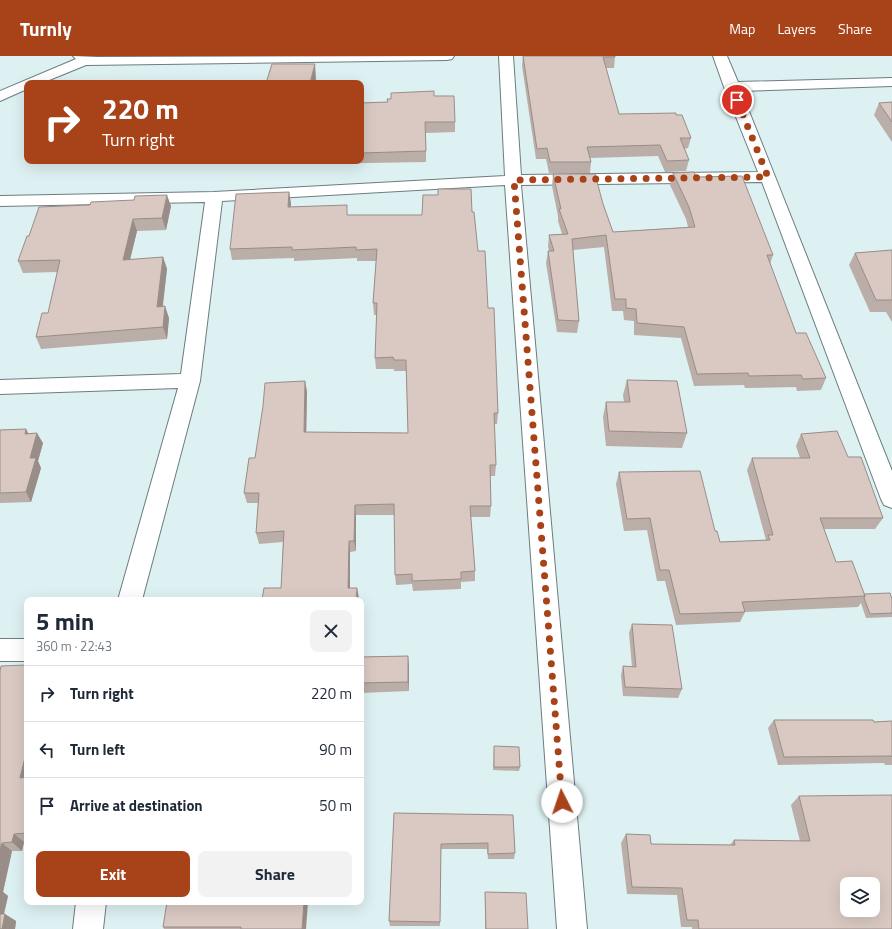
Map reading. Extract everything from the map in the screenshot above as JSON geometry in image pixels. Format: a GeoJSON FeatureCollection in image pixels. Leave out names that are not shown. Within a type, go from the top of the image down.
{"type":"FeatureCollection","features":[{"type":"Feature","properties":{"kind":"street"},"geometry":{"type":"LineString","coordinates":[[37,80],[85,58],[447,56]]}},
{"type":"Feature","properties":{"kind":"street"},"geometry":{"type":"LineString","coordinates":[[506,56],[514,180],[572,929]]}},
{"type":"Feature","properties":{"kind":"street"},"geometry":{"type":"LineString","coordinates":[[720,56],[731,87],[887,471],[892,499]]}},
{"type":"Feature","properties":{"kind":"street"},"geometry":{"type":"LineString","coordinates":[[731,87],[892,82]]}},
{"type":"Feature","properties":{"kind":"street"},"geometry":{"type":"LineString","coordinates":[[0,97],[24,85]]}},
{"type":"Feature","properties":{"kind":"street"},"geometry":{"type":"LineString","coordinates":[[0,201],[214,197],[514,180],[768,177]]}},
{"type":"Feature","properties":{"kind":"street"},"geometry":{"type":"LineString","coordinates":[[131,597],[190,381],[214,197]]}},
{"type":"Feature","properties":{"kind":"street"},"geometry":{"type":"LineString","coordinates":[[0,387],[190,381]]}},
{"type":"Feature","properties":{"kind":"street"},"geometry":{"type":"LineString","coordinates":[[0,650],[24,650]]}},
{"type":"Feature","properties":{"kind":"street"},"geometry":{"type":"LineString","coordinates":[[88,929],[91,905]]}},
{"type":"Feature","properties":{"kind":"building"},"geometry":{"type":"Polygon","coordinates":[[[523,56],[615,56],[603,57],[619,114],[676,113],[676,115],[682,115],[691,138],[680,138],[689,160],[667,161],[660,145],[587,147],[591,162],[550,162],[547,148],[537,149],[523,56]]]}},
{"type":"Feature","properties":{"kind":"building"},"geometry":{"type":"Polygon","coordinates":[[[272,64],[315,64],[311,80],[267,80],[272,64]]]}},
{"type":"Feature","properties":{"kind":"building"},"geometry":{"type":"Polygon","coordinates":[[[434,91],[434,96],[454,96],[455,122],[425,122],[426,151],[364,153],[364,103],[388,102],[387,99],[391,99],[391,93],[434,91]]]}},
{"type":"Feature","properties":{"kind":"building"},"geometry":{"type":"Polygon","coordinates":[[[892,102],[892,122],[879,103],[892,102]]]}},
{"type":"Feature","properties":{"kind":"building"},"geometry":{"type":"Polygon","coordinates":[[[694,172],[696,177],[742,176],[773,255],[767,255],[796,333],[806,333],[826,378],[803,379],[801,375],[749,376],[748,373],[697,374],[684,327],[637,323],[636,309],[626,308],[626,299],[615,299],[606,235],[572,239],[579,321],[558,320],[548,251],[554,251],[549,235],[568,234],[559,209],[561,209],[553,174],[595,174],[603,204],[613,232],[695,227],[689,207],[673,173],[694,172]]]}},
{"type":"Feature","properties":{"kind":"building"},"geometry":{"type":"Polygon","coordinates":[[[438,189],[471,189],[472,212],[474,212],[478,251],[485,251],[488,308],[494,308],[498,413],[494,413],[496,465],[490,465],[491,506],[470,506],[475,571],[461,572],[461,579],[412,581],[412,574],[395,575],[394,504],[355,505],[354,541],[349,541],[348,588],[357,588],[356,597],[262,597],[264,588],[281,588],[284,531],[256,533],[259,493],[244,493],[249,458],[255,458],[265,383],[305,381],[304,432],[408,433],[406,360],[394,360],[393,357],[375,358],[377,303],[373,303],[377,249],[356,250],[356,247],[292,250],[292,247],[230,249],[236,194],[289,192],[288,207],[347,205],[347,215],[422,215],[423,195],[438,195],[438,189]]]}},
{"type":"Feature","properties":{"kind":"building"},"geometry":{"type":"Polygon","coordinates":[[[167,195],[162,218],[133,219],[123,260],[163,257],[157,307],[165,306],[163,327],[36,337],[42,313],[48,313],[60,260],[18,261],[39,207],[90,205],[91,202],[134,200],[135,196],[167,195]]]}},
{"type":"Feature","properties":{"kind":"building"},"geometry":{"type":"Polygon","coordinates":[[[892,250],[892,300],[876,300],[855,253],[892,250]]]}},
{"type":"Feature","properties":{"kind":"building"},"geometry":{"type":"Polygon","coordinates":[[[627,380],[677,381],[687,433],[609,431],[606,402],[630,402],[627,380]]]}},
{"type":"Feature","properties":{"kind":"building"},"geometry":{"type":"Polygon","coordinates":[[[26,429],[25,434],[37,433],[30,458],[36,458],[26,492],[0,493],[0,430],[26,429]]]}},
{"type":"Feature","properties":{"kind":"building"},"geometry":{"type":"Polygon","coordinates":[[[837,431],[848,457],[861,457],[883,518],[820,518],[836,562],[852,561],[865,596],[742,602],[745,612],[680,614],[669,570],[660,570],[650,518],[627,519],[619,472],[700,471],[715,531],[717,531],[720,542],[770,540],[768,535],[773,535],[752,458],[810,458],[801,434],[837,431]]]}},
{"type":"Feature","properties":{"kind":"building"},"geometry":{"type":"Polygon","coordinates":[[[890,593],[892,599],[892,613],[870,614],[864,594],[890,593]]]}},
{"type":"Feature","properties":{"kind":"building"},"geometry":{"type":"Polygon","coordinates":[[[632,624],[672,625],[682,689],[625,687],[623,666],[636,667],[632,624]]]}},
{"type":"Feature","properties":{"kind":"building"},"geometry":{"type":"Polygon","coordinates":[[[408,656],[408,682],[364,683],[364,657],[408,656]]]}},
{"type":"Feature","properties":{"kind":"building"},"geometry":{"type":"Polygon","coordinates":[[[24,665],[24,761],[20,778],[24,777],[24,833],[14,834],[12,842],[2,843],[0,850],[0,671],[1,666],[24,665]]]}},
{"type":"Feature","properties":{"kind":"building"},"geometry":{"type":"Polygon","coordinates":[[[774,720],[892,721],[892,757],[784,757],[774,720]]]}},
{"type":"Feature","properties":{"kind":"building"},"geometry":{"type":"Polygon","coordinates":[[[494,746],[519,747],[520,767],[494,767],[494,746]]]}},
{"type":"Feature","properties":{"kind":"building"},"geometry":{"type":"Polygon","coordinates":[[[892,795],[892,929],[699,929],[698,920],[687,920],[682,888],[632,887],[626,834],[650,835],[651,844],[735,845],[734,840],[810,841],[799,796],[892,795]]]}},
{"type":"Feature","properties":{"kind":"building"},"geometry":{"type":"Polygon","coordinates":[[[394,813],[513,815],[515,853],[488,854],[488,843],[441,844],[440,922],[389,921],[394,813]]]}},
{"type":"Feature","properties":{"kind":"building"},"geometry":{"type":"Polygon","coordinates":[[[485,892],[526,893],[528,929],[486,929],[485,892]]]}},
{"type":"Feature","properties":{"kind":"building"},"geometry":{"type":"Polygon","coordinates":[[[167,905],[304,905],[302,929],[163,927],[167,905]]]}},
{"type":"Feature","properties":{"kind":"building"},"geometry":{"type":"Polygon","coordinates":[[[0,914],[5,914],[2,929],[0,929],[0,914]]]}},
{"type":"Feature","properties":{"kind":"route"},"geometry":{"type":"LineString","coordinates":[[562,802],[514,180],[768,177],[737,100]]}}]}
